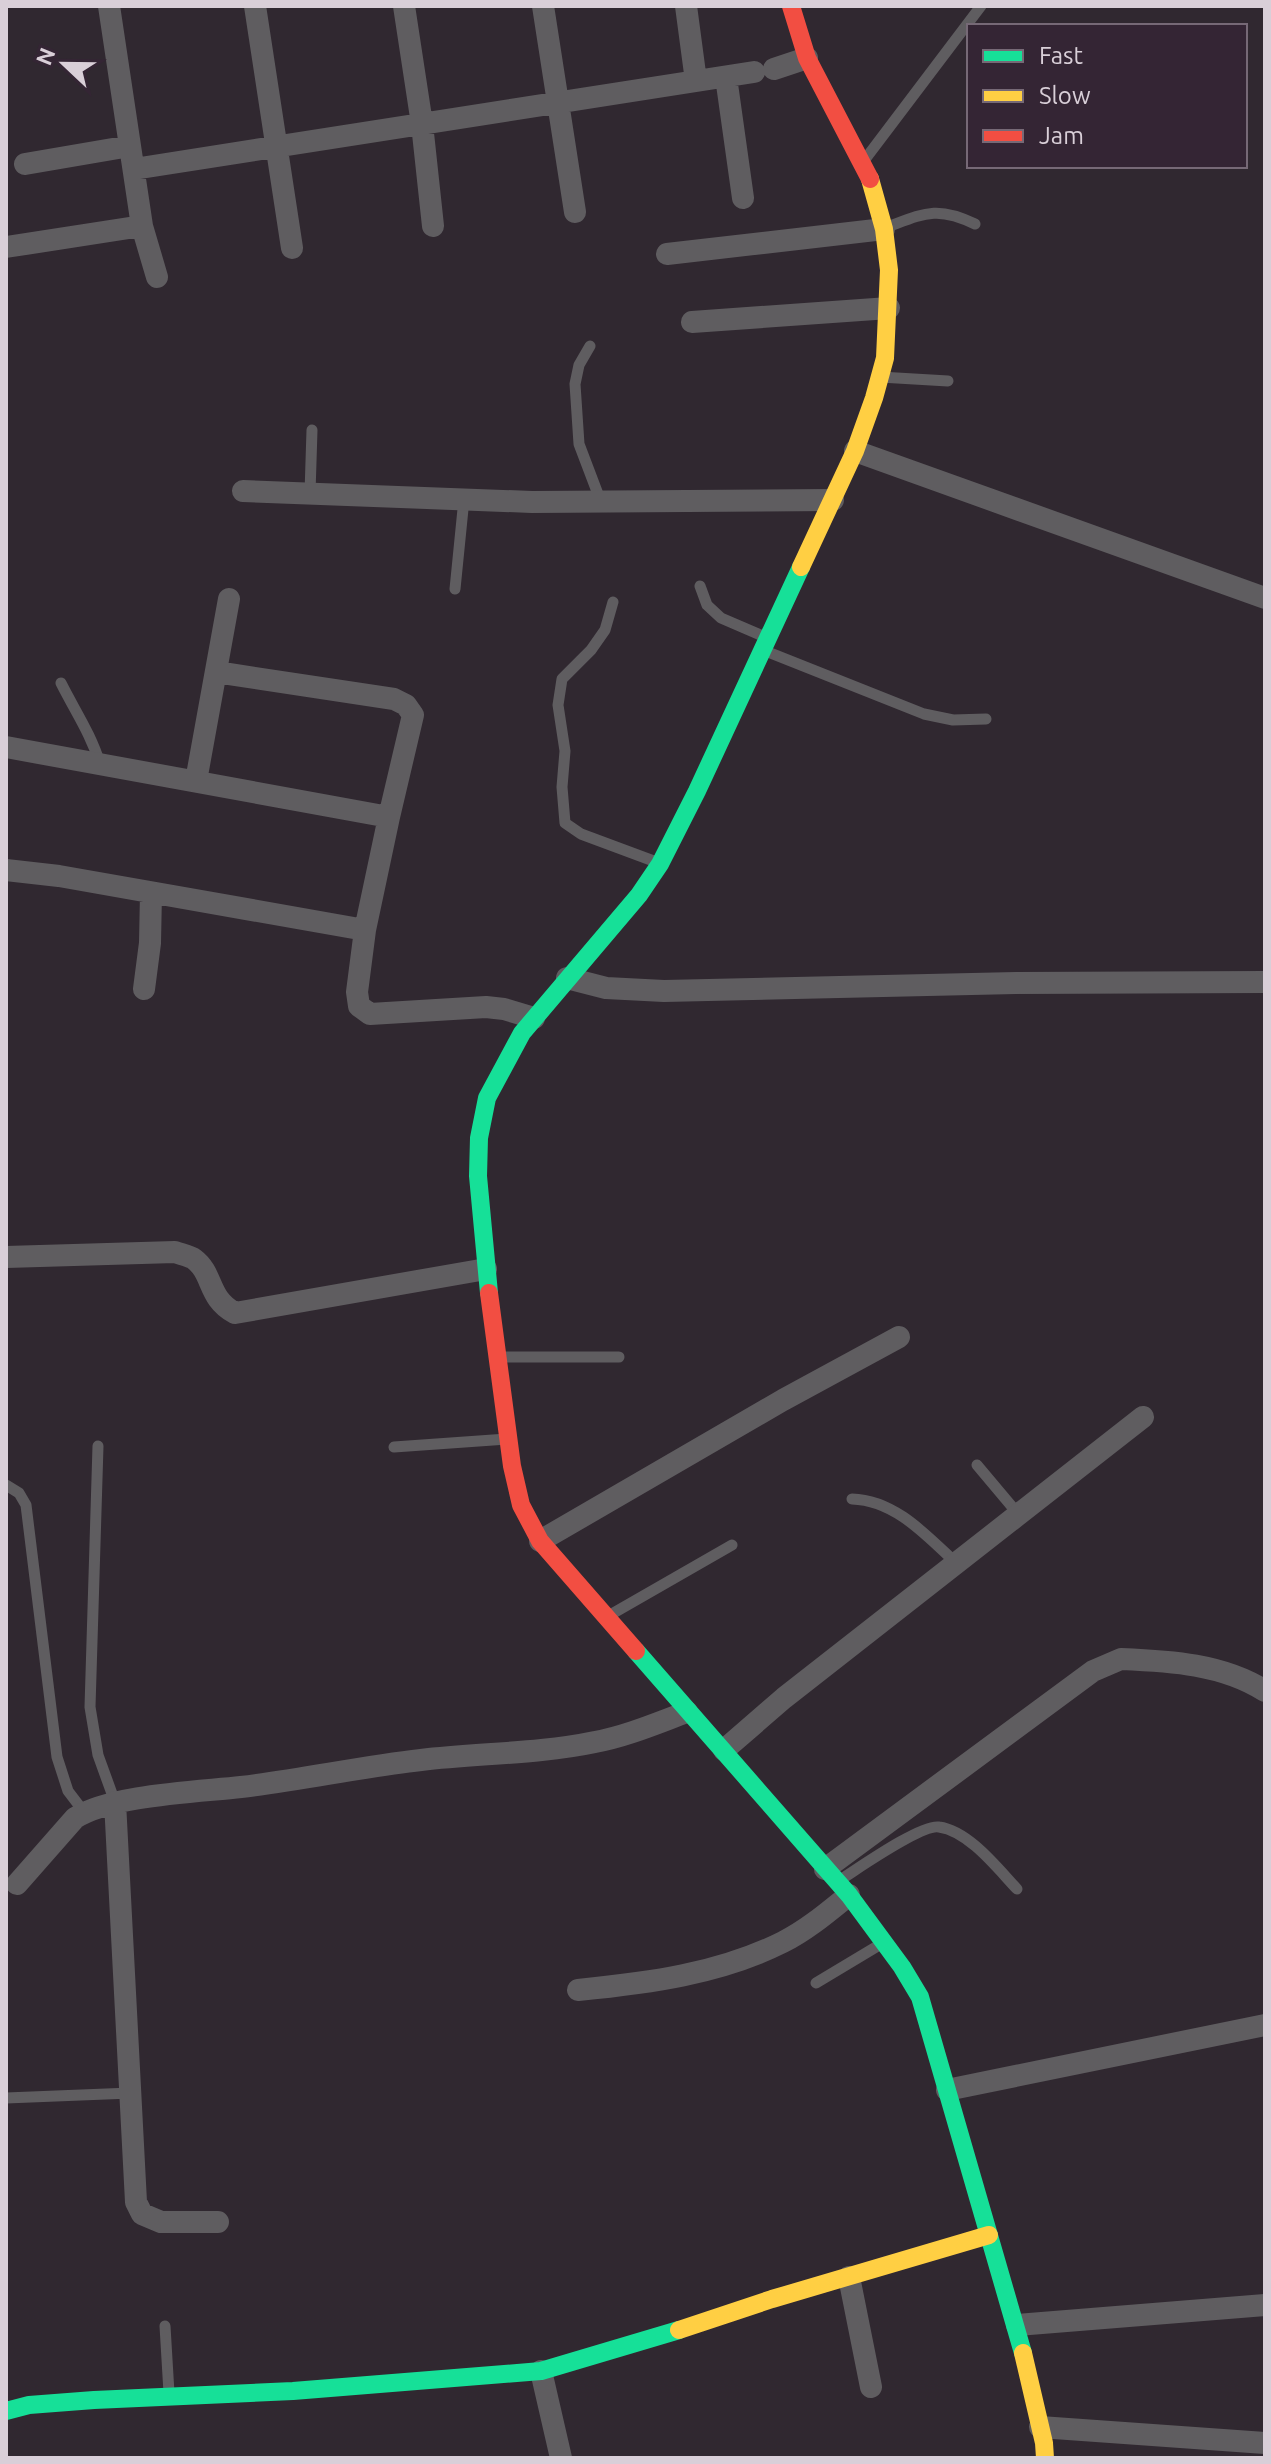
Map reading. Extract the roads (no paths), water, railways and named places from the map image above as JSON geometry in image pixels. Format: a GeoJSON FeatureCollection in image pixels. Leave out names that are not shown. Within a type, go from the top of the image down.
{"type":"FeatureCollection","features":[{"type":"Feature","properties":{"kind":"street"},"geometry":{"type":"LineString","coordinates":[[109,6],[142,226],[157,277]]}},
{"type":"Feature","properties":{"kind":"street"},"geometry":{"type":"LineString","coordinates":[[255,6],[292,248]]}},
{"type":"Feature","properties":{"kind":"street"},"geometry":{"type":"LineString","coordinates":[[404,6],[422,124],[433,226]]}},
{"type":"Feature","properties":{"kind":"street"},"geometry":{"type":"LineString","coordinates":[[543,6],[575,212]]}},
{"type":"Feature","properties":{"kind":"street"},"geometry":{"type":"LineString","coordinates":[[686,6],[696,81]]}},
{"type":"Feature","properties":{"kind":"street"},"geometry":{"type":"LineString","coordinates":[[791,6],[807,58],[873,185],[884,229],[889,270],[885,358],[855,451],[660,864],[639,895],[534,1018],[515,1044],[487,1098],[479,1138],[478,1176],[486,1269],[508,1439],[521,1505],[540,1541],[837,1882],[884,1942],[920,1997],[1017,2325],[1045,2458]]}},
{"type":"Feature","properties":{"kind":"street"},"geometry":{"type":"LineString","coordinates":[[134,169],[726,77],[807,58]]}},
{"type":"Feature","properties":{"kind":"street"},"geometry":{"type":"LineString","coordinates":[[726,77],[743,198]]}},
{"type":"Feature","properties":{"kind":"street"},"geometry":{"type":"LineString","coordinates":[[25,164],[130,146]]}},
{"type":"Feature","properties":{"kind":"street"},"geometry":{"type":"LineString","coordinates":[[6,247],[142,226]]}},
{"type":"Feature","properties":{"kind":"street"},"geometry":{"type":"LineString","coordinates":[[667,254],[884,229]]}},
{"type":"Feature","properties":{"kind":"street"},"geometry":{"type":"LineString","coordinates":[[692,322],[889,308]]}},
{"type":"Feature","properties":{"kind":"street"},"geometry":{"type":"LineString","coordinates":[[855,451],[1265,598]]}},
{"type":"Feature","properties":{"kind":"street"},"geometry":{"type":"LineString","coordinates":[[243,491],[601,502],[833,500]]}},
{"type":"Feature","properties":{"kind":"street"},"geometry":{"type":"LineString","coordinates":[[196,781],[229,599]]}},
{"type":"Feature","properties":{"kind":"street"},"geometry":{"type":"LineString","coordinates":[[216,672],[394,699],[406,705],[413,715],[365,930],[357,992],[359,1006],[370,1014],[486,1007],[534,1018]]}},
{"type":"Feature","properties":{"kind":"street"},"geometry":{"type":"LineString","coordinates":[[6,747],[389,817]]}},
{"type":"Feature","properties":{"kind":"street"},"geometry":{"type":"LineString","coordinates":[[6,870],[59,876],[365,930]]}},
{"type":"Feature","properties":{"kind":"street"},"geometry":{"type":"LineString","coordinates":[[144,989],[150,943],[151,893]]}},
{"type":"Feature","properties":{"kind":"street"},"geometry":{"type":"LineString","coordinates":[[567,978],[606,988],[664,991],[1016,983],[1265,982]]}},
{"type":"Feature","properties":{"kind":"street"},"geometry":{"type":"LineString","coordinates":[[6,1257],[175,1252],[195,1259],[215,1297],[235,1313],[486,1269]]}},
{"type":"Feature","properties":{"kind":"street"},"geometry":{"type":"LineString","coordinates":[[540,1541],[783,1400],[899,1337]]}},
{"type":"Feature","properties":{"kind":"street"},"geometry":{"type":"LineString","coordinates":[[724,1750],[784,1698],[1143,1417]]}},
{"type":"Feature","properties":{"kind":"street"},"geometry":{"type":"LineString","coordinates":[[578,1990],[639,1984],[703,1972],[785,1941],[821,1918],[837,1882],[1093,1671],[1108,1663],[1121,1659],[1208,1667],[1248,1680],[1265,1691]]}},
{"type":"Feature","properties":{"kind":"street"},"geometry":{"type":"LineString","coordinates":[[17,1884],[63,1829],[84,1812],[115,1802],[252,1786],[421,1760],[596,1742],[687,1712]]}},
{"type":"Feature","properties":{"kind":"street"},"geometry":{"type":"LineString","coordinates":[[115,1802],[136,2202],[142,2214],[161,2222],[218,2222]]}},
{"type":"Feature","properties":{"kind":"street"},"geometry":{"type":"LineString","coordinates":[[947,2090],[1265,2025]]}},
{"type":"Feature","properties":{"kind":"street"},"geometry":{"type":"LineString","coordinates":[[6,2411],[42,2404],[293,2391],[541,2371],[989,2235]]}},
{"type":"Feature","properties":{"kind":"street"},"geometry":{"type":"LineString","coordinates":[[849,2277],[871,2387]]}},
{"type":"Feature","properties":{"kind":"street"},"geometry":{"type":"LineString","coordinates":[[1017,2325],[1265,2305]]}},
{"type":"Feature","properties":{"kind":"street"},"geometry":{"type":"LineString","coordinates":[[541,2371],[561,2458]]}},
{"type":"Feature","properties":{"kind":"street"},"geometry":{"type":"LineString","coordinates":[[1040,2427],[1265,2443]]}},
{"type":"Feature","properties":{"kind":"lane"},"geometry":{"type":"LineString","coordinates":[[967,24],[981,6]]}},
{"type":"Feature","properties":{"kind":"lane"},"geometry":{"type":"LineString","coordinates":[[862,163],[967,24]]}},
{"type":"Feature","properties":{"kind":"lane"},"geometry":{"type":"LineString","coordinates":[[884,229],[935,213],[946,213],[975,224]]}},
{"type":"Feature","properties":{"kind":"lane"},"geometry":{"type":"LineString","coordinates":[[590,346],[579,365],[575,384],[579,444],[601,502]]}},
{"type":"Feature","properties":{"kind":"lane"},"geometry":{"type":"LineString","coordinates":[[879,377],[948,381]]}},
{"type":"Feature","properties":{"kind":"lane"},"geometry":{"type":"LineString","coordinates":[[310,493],[312,430]]}},
{"type":"Feature","properties":{"kind":"lane"},"geometry":{"type":"LineString","coordinates":[[455,589],[464,499]]}},
{"type":"Feature","properties":{"kind":"lane"},"geometry":{"type":"LineString","coordinates":[[700,586],[707,605],[721,618],[765,644],[924,714],[953,720],[986,719]]}},
{"type":"Feature","properties":{"kind":"lane"},"geometry":{"type":"LineString","coordinates":[[613,602],[605,630],[591,650],[562,679],[558,705],[565,751],[562,787],[565,823],[581,834],[660,864]]}},
{"type":"Feature","properties":{"kind":"lane"},"geometry":{"type":"LineString","coordinates":[[61,683],[74,710],[85,724],[100,764]]}},
{"type":"Feature","properties":{"kind":"lane"},"geometry":{"type":"LineString","coordinates":[[497,1357],[619,1357]]}},
{"type":"Feature","properties":{"kind":"lane"},"geometry":{"type":"LineString","coordinates":[[394,1447],[508,1439]]}},
{"type":"Feature","properties":{"kind":"lane"},"geometry":{"type":"LineString","coordinates":[[98,1446],[90,1707],[98,1755],[115,1802]]}},
{"type":"Feature","properties":{"kind":"lane"},"geometry":{"type":"LineString","coordinates":[[977,1465],[1019,1515]]}},
{"type":"Feature","properties":{"kind":"lane"},"geometry":{"type":"LineString","coordinates":[[6,1485],[19,1493],[26,1505],[57,1757],[68,1791],[84,1812]]}},
{"type":"Feature","properties":{"kind":"lane"},"geometry":{"type":"LineString","coordinates":[[852,1499],[865,1500],[895,1512],[957,1564]]}},
{"type":"Feature","properties":{"kind":"lane"},"geometry":{"type":"LineString","coordinates":[[606,1617],[732,1545]]}},
{"type":"Feature","properties":{"kind":"lane"},"geometry":{"type":"LineString","coordinates":[[837,1882],[919,1831],[938,1826],[957,1834],[982,1851],[1017,1889]]}},
{"type":"Feature","properties":{"kind":"lane"},"geometry":{"type":"LineString","coordinates":[[816,1983],[884,1942]]}},
{"type":"Feature","properties":{"kind":"lane"},"geometry":{"type":"LineString","coordinates":[[6,2098],[131,2093]]}},
{"type":"Feature","properties":{"kind":"lane"},"geometry":{"type":"LineString","coordinates":[[165,2326],[169,2397]]}}]}
